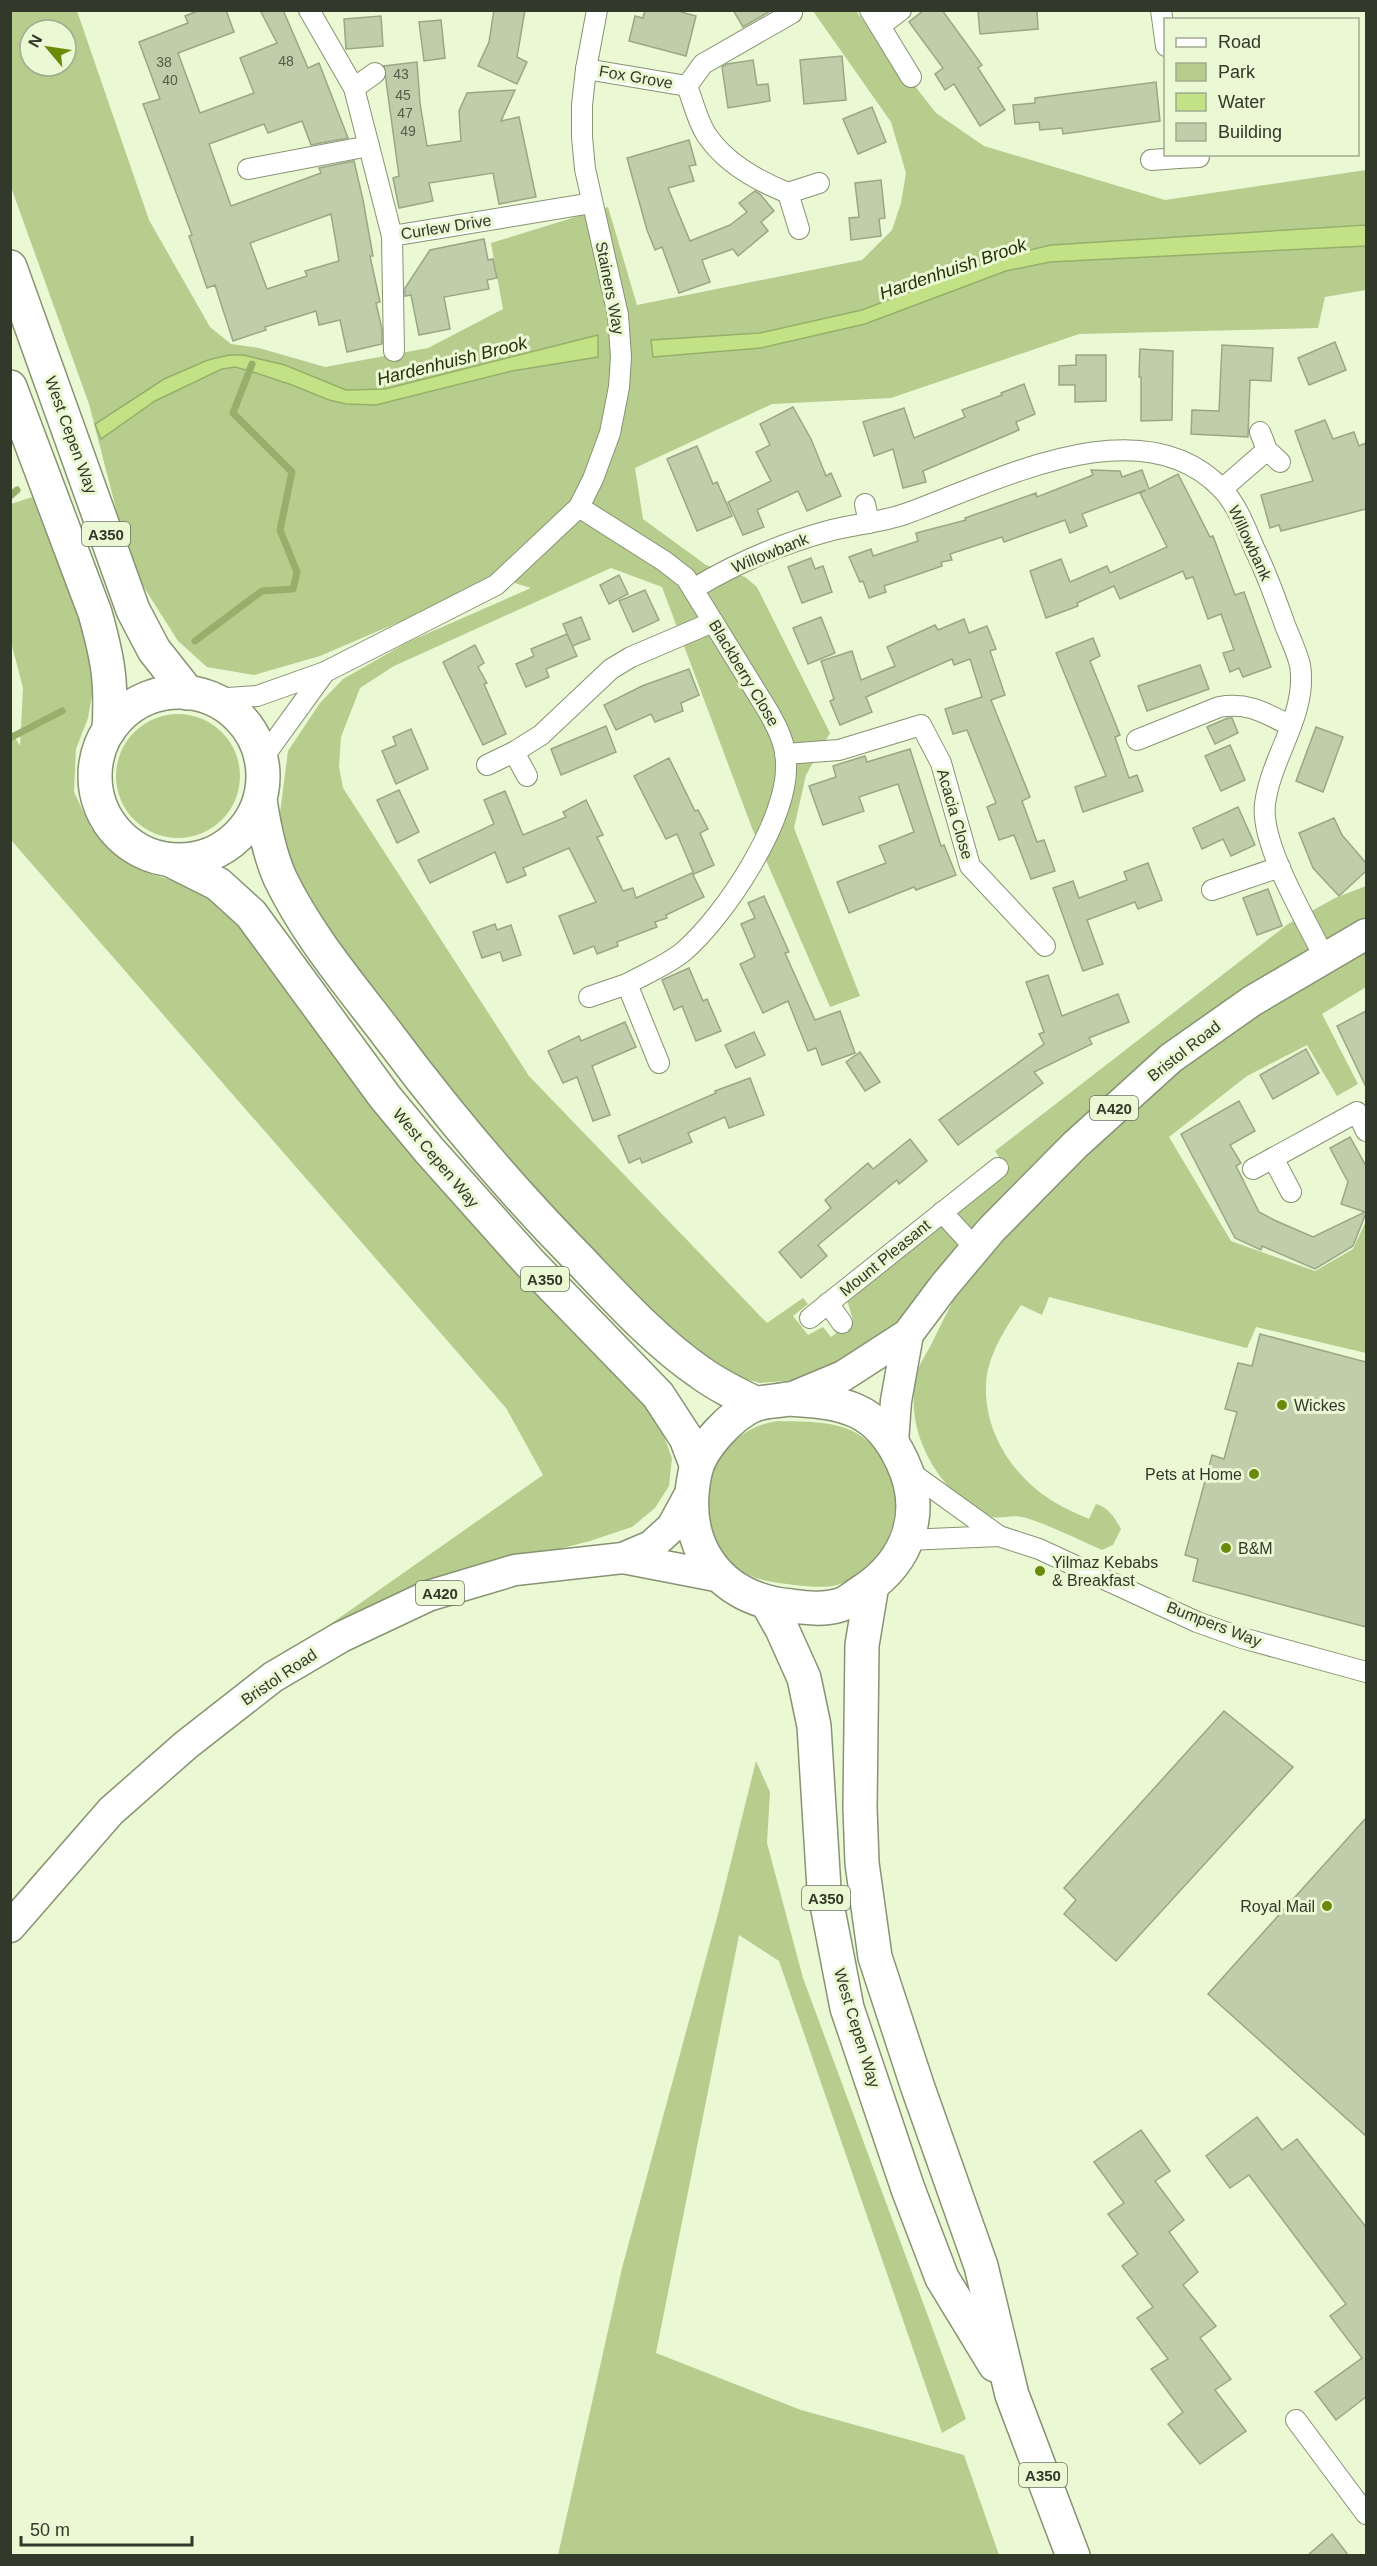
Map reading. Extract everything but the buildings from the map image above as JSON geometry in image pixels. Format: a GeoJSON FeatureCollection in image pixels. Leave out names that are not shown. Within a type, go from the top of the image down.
{"type":"FeatureCollection","features":[{"type":"Feature","properties":{"kind":"highway","name":"West Cepen Way"},"geometry":{"type":"LineString","coordinates":[[10,267],[133,610],[154,650],[201,696]]}},
{"type":"Feature","properties":{"kind":"highway","name":"A350"},"geometry":{"type":"LineString","coordinates":[[10,387],[95,613],[105,648],[111,695],[109,730]]}},
{"type":"Feature","properties":{"kind":"highway"},"geometry":{"type":"LineString","coordinates":[[173,692],[201,696],[231,709],[245,723],[256,740],[262,759],[263,780],[260,800],[250,822],[234,840],[214,852],[193,859],[170,860],[146,854],[132,845],[109,823],[99,801],[95,776],[99,752],[109,730],[126,711],[148,698],[173,692]]}},
{"type":"Feature","properties":{"kind":"highway","name":"A350"},"geometry":{"type":"LineString","coordinates":[[260,800],[266,838],[273,859],[301,915],[354,992],[455,1122],[549,1229],[666,1345],[713,1381],[772,1402],[825,1401],[850,1408],[873,1420],[900,1456],[912,1489],[914,1516],[907,1540],[893,1565],[872,1585],[842,1605],[816,1609],[768,1604],[743,1592],[721,1577],[705,1558],[696,1539],[693,1479]]}},
{"type":"Feature","properties":{"kind":"highway","name":"West Cepen Way"},"geometry":{"type":"LineString","coordinates":[[170,860],[218,884],[251,914],[385,1097],[429,1150],[530,1263],[658,1395],[681,1430],[693,1479]]}},
{"type":"Feature","properties":{"kind":"highway"},"geometry":{"type":"LineString","coordinates":[[693,1479],[711,1440],[732,1420],[772,1402]]}},
{"type":"Feature","properties":{"kind":"highway","name":"West Cepen Way"},"geometry":{"type":"LineString","coordinates":[[872,1585],[862,1645],[860,1819],[867,1910],[875,1957],[887,1998],[981,2266],[1012,2395],[1073,2556]]}},
{"type":"Feature","properties":{"kind":"highway","name":"West Cepen Way"},"geometry":{"type":"LineString","coordinates":[[768,1604],[804,1678],[814,1726],[824,1889],[848,2008],[908,2189],[942,2278],[1012,2395]]}},
{"type":"Feature","properties":{"kind":"main road","name":"Bristol Road"},"geometry":{"type":"LineString","coordinates":[[772,1402],[843,1376],[908,1334],[991,1230],[1075,1145],[1171,1058],[1252,1001],[1366,934]]}},
{"type":"Feature","properties":{"kind":"main road","name":"Bristol Road"},"geometry":{"type":"LineString","coordinates":[[900,1456],[896,1401],[908,1334]]}},
{"type":"Feature","properties":{"kind":"main road","name":"Bristol Road"},"geometry":{"type":"LineString","coordinates":[[10,1927],[111,1811],[186,1744],[273,1677],[341,1636],[428,1596],[515,1570],[623,1558],[651,1546],[672,1527],[693,1479]]}},
{"type":"Feature","properties":{"kind":"main road","name":"Bristol Road"},"geometry":{"type":"LineString","coordinates":[[623,1558],[721,1577]]}},
{"type":"Feature","properties":{"kind":"street","name":"Curlew Drive"},"geometry":{"type":"LineString","coordinates":[[309,10],[354,88],[392,236],[592,203]]}},
{"type":"Feature","properties":{"kind":"street","name":"Stainers Way"},"geometry":{"type":"LineString","coordinates":[[201,696],[257,696],[325,672],[496,585],[579,507],[593,479],[610,433],[619,387],[621,357],[618,315],[585,169],[582,136],[582,105],[586,69],[597,10]]}},
{"type":"Feature","properties":{"kind":"street"},"geometry":{"type":"LineString","coordinates":[[901,10],[875,18],[912,77]]}},
{"type":"Feature","properties":{"kind":"street"},"geometry":{"type":"LineString","coordinates":[[1161,10],[1164,32]]}},
{"type":"Feature","properties":{"kind":"street","name":"Fox Grove"},"geometry":{"type":"LineString","coordinates":[[687,86],[703,64],[792,13]]}},
{"type":"Feature","properties":{"kind":"street","name":"Fox Grove"},"geometry":{"type":"LineString","coordinates":[[586,69],[687,86]]}},
{"type":"Feature","properties":{"kind":"street"},"geometry":{"type":"LineString","coordinates":[[354,88],[375,73]]}},
{"type":"Feature","properties":{"kind":"street","name":"Fox Grove"},"geometry":{"type":"LineString","coordinates":[[687,86],[705,133],[719,152],[763,183],[788,194]]}},
{"type":"Feature","properties":{"kind":"street"},"geometry":{"type":"LineString","coordinates":[[248,169],[369,146]]}},
{"type":"Feature","properties":{"kind":"street"},"geometry":{"type":"LineString","coordinates":[[1151,160],[1178,156],[1199,158]]}},
{"type":"Feature","properties":{"kind":"street"},"geometry":{"type":"LineString","coordinates":[[799,229],[788,194],[819,183]]}},
{"type":"Feature","properties":{"kind":"street"},"geometry":{"type":"LineString","coordinates":[[392,236],[394,351]]}},
{"type":"Feature","properties":{"kind":"street"},"geometry":{"type":"LineString","coordinates":[[1222,489],[1269,448]]}},
{"type":"Feature","properties":{"kind":"street","name":"Willowbank"},"geometry":{"type":"LineString","coordinates":[[695,588],[753,556],[809,536],[902,515],[1056,452],[1132,450],[1178,459],[1222,489],[1234,505],[1260,561],[1299,662],[1302,682],[1299,701],[1270,782],[1265,805],[1268,831],[1280,867],[1324,957]]}},
{"type":"Feature","properties":{"kind":"street"},"geometry":{"type":"LineString","coordinates":[[865,504],[869,523]]}},
{"type":"Feature","properties":{"kind":"street","name":"Blackberry Close"},"geometry":{"type":"LineString","coordinates":[[579,507],[664,561],[695,588],[713,622],[768,711],[779,732],[786,754],[785,783],[777,814],[751,864],[711,923],[681,954],[627,984],[589,998]]}},
{"type":"Feature","properties":{"kind":"street"},"geometry":{"type":"LineString","coordinates":[[487,765],[541,735],[610,669],[631,657],[713,622]]}},
{"type":"Feature","properties":{"kind":"street","name":"Stainers Way"},"geometry":{"type":"LineString","coordinates":[[262,759],[325,672]]}},
{"type":"Feature","properties":{"kind":"street"},"geometry":{"type":"LineString","coordinates":[[1137,740],[1219,707],[1233,705],[1253,708],[1291,726]]}},
{"type":"Feature","properties":{"kind":"street","name":"Acacia Close"},"geometry":{"type":"LineString","coordinates":[[786,754],[839,750],[921,725],[941,763],[970,866],[1045,946]]}},
{"type":"Feature","properties":{"kind":"street"},"geometry":{"type":"LineString","coordinates":[[514,752],[527,776]]}},
{"type":"Feature","properties":{"kind":"street"},"geometry":{"type":"LineString","coordinates":[[1212,890],[1280,867]]}},
{"type":"Feature","properties":{"kind":"street"},"geometry":{"type":"LineString","coordinates":[[627,984],[659,1063]]}},
{"type":"Feature","properties":{"kind":"street"},"geometry":{"type":"LineString","coordinates":[[1254,1169],[1357,1112],[1366,1131]]}},
{"type":"Feature","properties":{"kind":"street"},"geometry":{"type":"LineString","coordinates":[[1273,1158],[1292,1192]]}},
{"type":"Feature","properties":{"kind":"street","name":"Mount Pleasant"},"geometry":{"type":"LineString","coordinates":[[810,1318],[998,1168]]}},
{"type":"Feature","properties":{"kind":"street","name":"Mount Pleasant"},"geometry":{"type":"LineString","coordinates":[[942,1212],[976,1249]]}},
{"type":"Feature","properties":{"kind":"street","name":"Mount Pleasant"},"geometry":{"type":"LineString","coordinates":[[828,1303],[842,1323]]}},
{"type":"Feature","properties":{"kind":"street","name":"Bumpers Way"},"geometry":{"type":"LineString","coordinates":[[900,1456],[999,1536]]}},
{"type":"Feature","properties":{"kind":"street","name":"Bumpers Way"},"geometry":{"type":"LineString","coordinates":[[907,1540],[999,1536],[1039,1549],[1197,1622],[1242,1638],[1366,1672]]}},
{"type":"Feature","properties":{"kind":"street"},"geometry":{"type":"LineString","coordinates":[[1296,2420],[1366,2514]]}},
{"type":"Feature","properties":{"kind":"green space"},"geometry":{"type":"Polygon","coordinates":[[[11,11],[77,11],[149,220],[210,327],[231,344],[259,348],[325,367],[428,348],[503,309],[491,243],[608,207],[637,305],[862,260],[892,230],[901,203],[906,173],[891,122],[813,11],[856,11],[936,113],[984,146],[1165,200],[1366,170],[1366,290],[1325,297],[1318,328],[1079,334],[891,398],[772,404],[635,468],[643,519],[706,565],[745,577],[757,587],[830,733],[806,775],[794,828],[860,996],[830,1007],[752,828],[662,587],[611,568],[394,666],[360,688],[341,737],[339,767],[343,788],[529,1076],[767,1323],[803,1298],[808,1304],[793,1316],[808,1335],[823,1327],[831,1337],[853,1320],[847,1300],[931,1235],[1007,1168],[995,1151],[1288,924],[1335,898],[1366,886],[1366,987],[1322,1014],[1358,1084],[1337,1096],[1307,1045],[1247,1076],[1169,1137],[1231,1241],[1315,1271],[1353,1249],[1366,1221],[1366,1353],[1256,1327],[1247,1348],[1049,1297],[1042,1315],[1021,1305],[993,1353],[987,1374],[987,1402],[990,1419],[996,1436],[1013,1465],[1037,1490],[1060,1506],[1089,1519],[1096,1504],[1111,1514],[1121,1529],[1113,1545],[1102,1550],[1032,1520],[1018,1516],[990,1517],[986,1515],[952,1491],[928,1456],[919,1436],[915,1416],[914,1395],[917,1374],[969,1272],[906,1313],[881,1342],[812,1379],[760,1383],[716,1371],[599,1268],[406,1040],[303,894],[281,833],[280,813],[288,751],[320,703],[343,679],[408,642],[531,588],[495,577],[320,656],[254,675],[207,667],[178,641],[131,567],[89,404],[11,187],[11,11]]]}},
{"type":"Feature","properties":{"kind":"green space"},"geometry":{"type":"Polygon","coordinates":[[[32,497],[87,639],[93,690],[88,718],[76,749],[74,792],[91,828],[112,850],[148,873],[197,888],[237,915],[292,1000],[403,1144],[624,1374],[660,1426],[672,1458],[669,1486],[655,1508],[632,1527],[590,1541],[396,1595],[312,1637],[543,1475],[506,1408],[11,840],[10,729],[20,746],[23,688],[10,638],[11,504],[32,497]]]}},
{"type":"Feature","properties":{"kind":"green space"},"geometry":{"type":"Polygon","coordinates":[[[178,714],[202,719],[222,732],[235,752],[240,776],[235,800],[222,820],[202,833],[178,838],[154,833],[134,820],[121,800],[116,776],[121,752],[134,732],[154,719],[178,714]]]}},
{"type":"Feature","properties":{"kind":"green space"},"geometry":{"type":"Polygon","coordinates":[[[778,1421],[819,1423],[849,1429],[871,1444],[888,1469],[895,1497],[892,1527],[877,1560],[846,1582],[825,1587],[771,1582],[756,1578],[735,1566],[719,1547],[710,1525],[707,1502],[710,1480],[720,1459],[734,1441],[754,1428],[778,1421]]]}},
{"type":"Feature","properties":{"kind":"green space"},"geometry":{"type":"Polygon","coordinates":[[[756,1761],[770,1792],[767,1843],[803,1978],[966,2419],[942,2433],[779,1961],[739,1935],[656,2353],[801,2410],[964,2455],[999,2555],[558,2555],[622,2268],[718,1914],[756,1761]]]}},
{"type":"Feature","properties":{"kind":"water"},"geometry":{"type":"Polygon","coordinates":[[[1366,225],[1366,246],[1050,262],[1006,271],[865,324],[761,348],[653,357],[651,340],[760,333],[862,310],[1004,256],[1051,245],[1366,225]]]}},
{"type":"Feature","properties":{"kind":"water"},"geometry":{"type":"Polygon","coordinates":[[[598,335],[598,357],[512,371],[376,405],[346,404],[250,371],[235,367],[222,369],[155,401],[101,439],[95,424],[164,379],[208,360],[229,355],[243,355],[285,365],[346,390],[385,389],[598,335]]]}},
{"type":"Feature","properties":{"kind":"waterway","name":"Hardenhuish Brook"},"geometry":{"type":"LineString","coordinates":[[195,641],[262,591],[293,589],[297,572],[280,530],[292,472],[233,413],[252,364]]}},
{"type":"Feature","properties":{"kind":"waterway"},"geometry":{"type":"LineString","coordinates":[[10,496],[17,490]]}},
{"type":"Feature","properties":{"kind":"waterway","name":"Hardenhuish Brook"},"geometry":{"type":"LineString","coordinates":[[10,738],[62,711]]}},
{"type":"Feature","properties":{"kind":"place","name":"Wickes"},"geometry":{"type":"Point","coordinates":[1282,1405]}},
{"type":"Feature","properties":{"kind":"place","name":"Pets at Home"},"geometry":{"type":"Point","coordinates":[1254,1474]}},
{"type":"Feature","properties":{"kind":"place","name":"B&M"},"geometry":{"type":"Point","coordinates":[1226,1548]}},
{"type":"Feature","properties":{"kind":"place","name":"Yilmaz Kebabs & Breakfast"},"geometry":{"type":"Point","coordinates":[1040,1571]}},
{"type":"Feature","properties":{"kind":"place","name":"Royal Mail"},"geometry":{"type":"Point","coordinates":[1327,1906]}}]}
